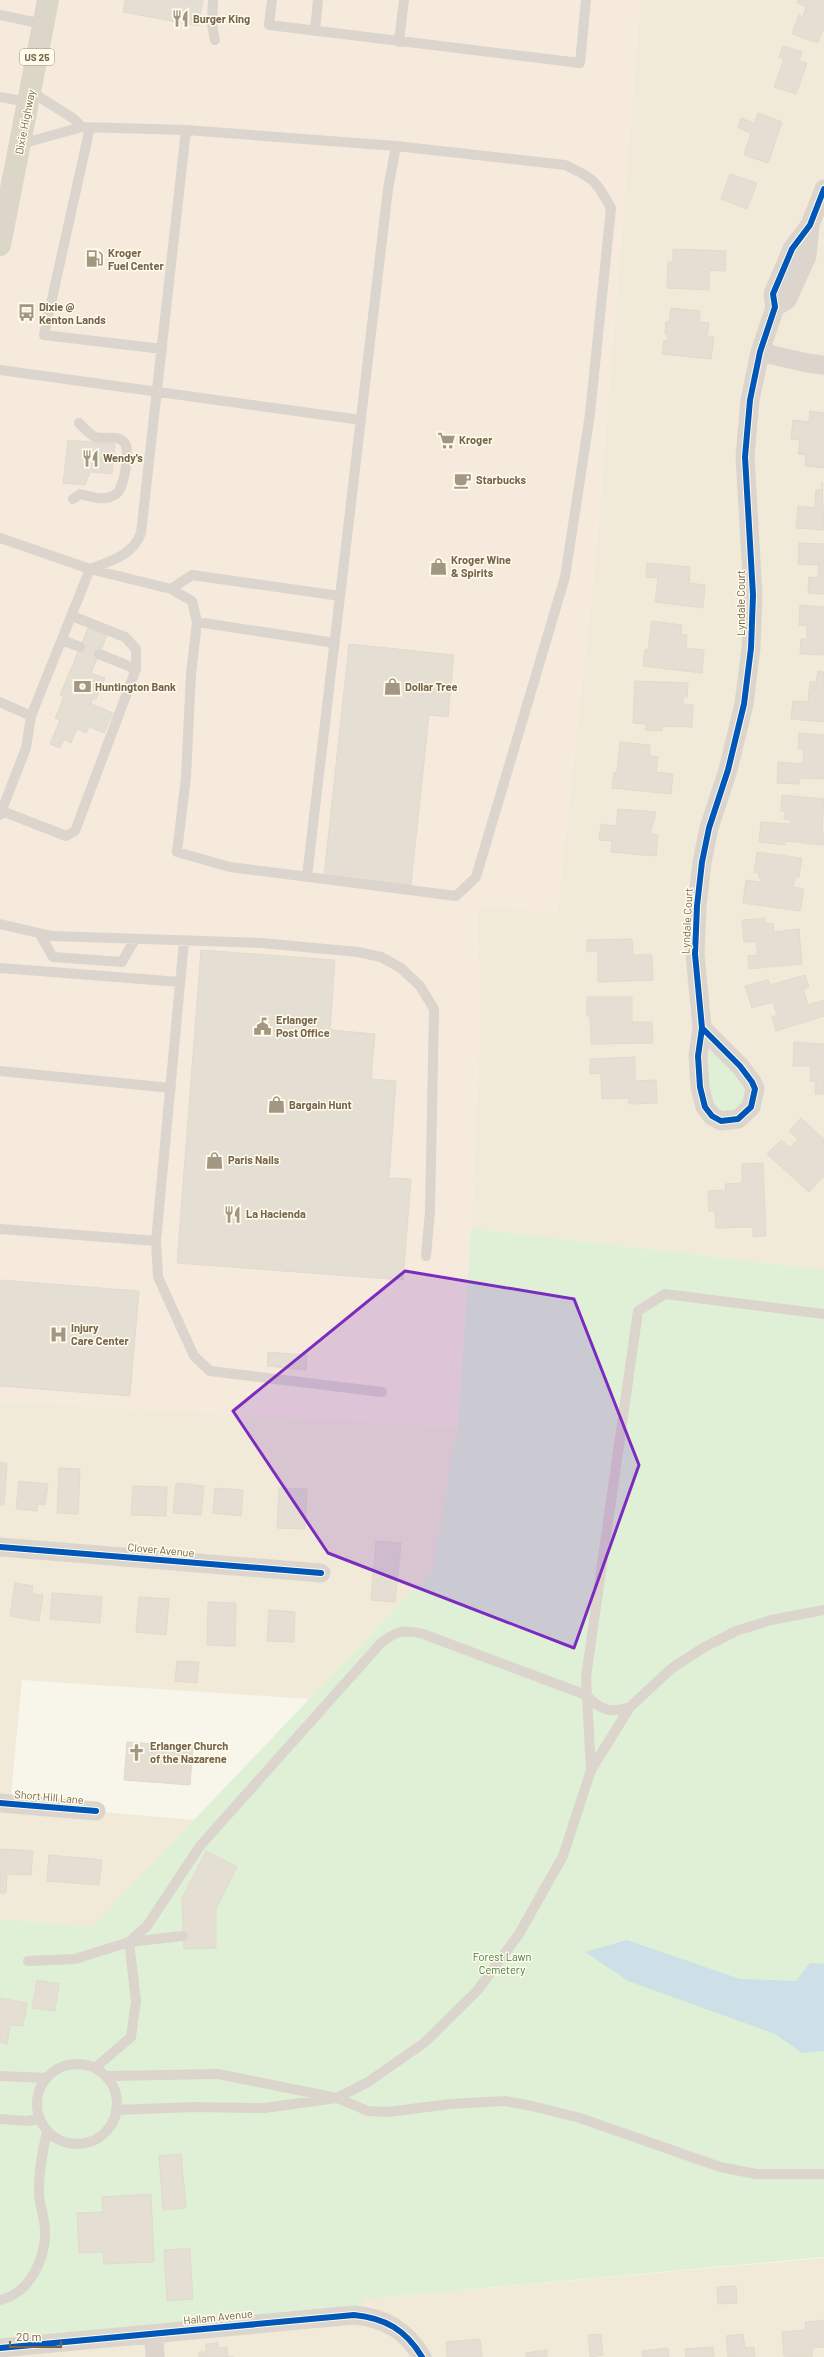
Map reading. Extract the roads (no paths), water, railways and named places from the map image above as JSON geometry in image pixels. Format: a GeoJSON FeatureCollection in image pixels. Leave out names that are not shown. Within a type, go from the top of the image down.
{"type":"FeatureCollection","features":[{"type":"Feature","properties":{"kind":"main road","name":"Dixie Highway"},"geometry":{"type":"LineString","coordinates":[[0,244],[48,0]]}},
{"type":"Feature","properties":{"kind":"street","name":"Lyndale Court"},"geometry":{"type":"LineString","coordinates":[[702,1028],[695,954],[696,906],[702,862],[709,828],[735,743],[744,704],[751,648],[754,595],[745,457],[750,400],[760,352],[776,307],[773,294],[792,249],[810,225],[824,189]]}},
{"type":"Feature","properties":{"kind":"street"},"geometry":{"type":"LineString","coordinates":[[760,352],[824,366]]}},
{"type":"Feature","properties":{"kind":"street","name":"Clover Avenue"},"geometry":{"type":"LineString","coordinates":[[0,1547],[320,1573]]}},
{"type":"Feature","properties":{"kind":"street","name":"Short Hill Lane"},"geometry":{"type":"LineString","coordinates":[[0,1803],[96,1811]]}},
{"type":"Feature","properties":{"kind":"street","name":"Hallam Avenue"},"geometry":{"type":"LineString","coordinates":[[0,2348],[354,2315],[373,2317],[404,2334],[422,2357]]}},
{"type":"Feature","properties":{"kind":"street"},"geometry":{"type":"LineString","coordinates":[[154,2334],[155,2357]]}},
{"type":"Feature","properties":{"kind":"lane"},"geometry":{"type":"LineString","coordinates":[[213,0],[212,24],[216,40]]}},
{"type":"Feature","properties":{"kind":"lane"},"geometry":{"type":"LineString","coordinates":[[272,0],[269,25],[580,63],[586,0]]}},
{"type":"Feature","properties":{"kind":"lane"},"geometry":{"type":"LineString","coordinates":[[315,31],[318,0]]}},
{"type":"Feature","properties":{"kind":"lane"},"geometry":{"type":"LineString","coordinates":[[399,42],[404,0]]}},
{"type":"Feature","properties":{"kind":"lane"},"geometry":{"type":"LineString","coordinates":[[0,14],[43,24]]}},
{"type":"Feature","properties":{"kind":"lane"},"geometry":{"type":"LineString","coordinates":[[0,97],[30,97],[74,119],[86,127]]}},
{"type":"Feature","properties":{"kind":"lane"},"geometry":{"type":"LineString","coordinates":[[86,127],[44,335],[162,349]]}},
{"type":"Feature","properties":{"kind":"lane"},"geometry":{"type":"LineString","coordinates":[[0,538],[90,569],[171,589],[192,601],[197,622],[191,674],[186,777],[177,852],[230,867],[456,896],[476,877],[565,577],[590,414],[611,208],[598,185],[590,176],[564,165],[396,146],[186,130],[86,127],[20,144]]}},
{"type":"Feature","properties":{"kind":"lane"},"geometry":{"type":"LineString","coordinates":[[72,616],[125,636],[136,649],[136,668],[75,831],[66,836],[1,813],[26,748],[31,716],[90,569],[118,558],[130,550],[138,542],[141,533],[186,130]]}},
{"type":"Feature","properties":{"kind":"lane"},"geometry":{"type":"LineString","coordinates":[[307,876],[388,190],[396,146]]}},
{"type":"Feature","properties":{"kind":"lane"},"geometry":{"type":"LineString","coordinates":[[0,370],[157,390],[361,420]]}},
{"type":"Feature","properties":{"kind":"lane"},"geometry":{"type":"LineString","coordinates":[[73,499],[80,494],[104,499],[116,494],[123,484],[128,449],[126,443],[117,437],[94,436],[79,423]]}},
{"type":"Feature","properties":{"kind":"lane"},"geometry":{"type":"LineString","coordinates":[[171,589],[192,575],[340,596]]}},
{"type":"Feature","properties":{"kind":"lane"},"geometry":{"type":"LineString","coordinates":[[197,622],[335,643]]}},
{"type":"Feature","properties":{"kind":"lane"},"geometry":{"type":"LineString","coordinates":[[62,640],[80,647]]}},
{"type":"Feature","properties":{"kind":"lane"},"geometry":{"type":"LineString","coordinates":[[99,654],[136,668]]}},
{"type":"Feature","properties":{"kind":"lane"},"geometry":{"type":"LineString","coordinates":[[0,702],[31,716]]}},
{"type":"Feature","properties":{"kind":"lane"},"geometry":{"type":"LineString","coordinates":[[0,924],[52,936],[135,940],[261,943],[358,952],[381,957],[401,968],[420,986],[434,1009],[430,1211],[426,1256]]}},
{"type":"Feature","properties":{"kind":"lane"},"geometry":{"type":"LineString","coordinates":[[39,933],[53,957],[122,962],[135,940]]}},
{"type":"Feature","properties":{"kind":"lane"},"geometry":{"type":"LineString","coordinates":[[184,941],[156,1241],[158,1277],[194,1356],[210,1371],[382,1392]]}},
{"type":"Feature","properties":{"kind":"lane"},"geometry":{"type":"LineString","coordinates":[[0,968],[180,982]]}},
{"type":"Feature","properties":{"kind":"lane"},"geometry":{"type":"LineString","coordinates":[[0,1071],[171,1088]]}},
{"type":"Feature","properties":{"kind":"lane"},"geometry":{"type":"LineString","coordinates":[[0,1229],[156,1241]]}},
{"type":"Feature","properties":{"kind":"lane"},"geometry":{"type":"LineString","coordinates":[[591,1770],[586,1677],[638,1311],[665,1294],[824,1314]]}},
{"type":"Feature","properties":{"kind":"lane"},"geometry":{"type":"LineString","coordinates":[[116,2110],[194,2107],[264,2108],[337,2098],[368,2082],[424,2043],[477,1991],[500,1962],[519,1934],[563,1856],[591,1770],[630,1707],[672,1668],[703,1648],[736,1631],[770,1620],[824,1610]]}},
{"type":"Feature","properties":{"kind":"lane"},"geometry":{"type":"LineString","coordinates":[[129,1942],[147,1926],[200,1846],[375,1650],[393,1633],[410,1631],[423,1634],[586,1695],[595,1705],[606,1711],[618,1711],[630,1707]]}},
{"type":"Feature","properties":{"kind":"lane"},"geometry":{"type":"LineString","coordinates":[[28,1961],[74,1959],[129,1942],[183,1936]]}},
{"type":"Feature","properties":{"kind":"lane"},"geometry":{"type":"LineString","coordinates":[[95,2068],[131,2037],[136,2001],[129,1942]]}},
{"type":"Feature","properties":{"kind":"lane"},"geometry":{"type":"LineString","coordinates":[[70,2064],[84,2064],[95,2068],[106,2076],[114,2087],[118,2101],[114,2121],[106,2132],[95,2140],[81,2144],[72,2144],[58,2140],[47,2131],[40,2119],[37,2105],[40,2090],[47,2078],[57,2069],[70,2064]]}},
{"type":"Feature","properties":{"kind":"lane"},"geometry":{"type":"LineString","coordinates":[[106,2076],[218,2074],[337,2098],[368,2111],[375,2112],[388,2112],[458,2104],[505,2102],[525,2105],[580,2118],[720,2167],[756,2174],[824,2174]]}},
{"type":"Feature","properties":{"kind":"lane"},"geometry":{"type":"LineString","coordinates":[[0,2076],[47,2078]]}},
{"type":"Feature","properties":{"kind":"lane"},"geometry":{"type":"LineString","coordinates":[[0,2119],[26,2121],[40,2119]]}},
{"type":"Feature","properties":{"kind":"lane"},"geometry":{"type":"LineString","coordinates":[[0,2300],[8,2298],[24,2287],[43,2256],[45,2229],[39,2191],[41,2157],[47,2131]]}},
{"type":"Feature","properties":{"kind":"place","name":"Burger King"},"geometry":{"type":"Point","coordinates":[180,19]}},
{"type":"Feature","properties":{"kind":"place","name":"Kroger Fuel Center"},"geometry":{"type":"Point","coordinates":[95,259]}},
{"type":"Feature","properties":{"kind":"place","name":"Dixie @ Kenton Lands"},"geometry":{"type":"Point","coordinates":[26,313]}},
{"type":"Feature","properties":{"kind":"place","name":"Kroger"},"geometry":{"type":"Point","coordinates":[446,440]}},
{"type":"Feature","properties":{"kind":"place","name":"Wendy's"},"geometry":{"type":"Point","coordinates":[90,458]}},
{"type":"Feature","properties":{"kind":"place","name":"Starbucks"},"geometry":{"type":"Point","coordinates":[463,480]}},
{"type":"Feature","properties":{"kind":"place","name":"Kroger Wine & Spirits"},"geometry":{"type":"Point","coordinates":[438,566]}},
{"type":"Feature","properties":{"kind":"place","name":"Huntington Bank"},"geometry":{"type":"Point","coordinates":[82,687]}},
{"type":"Feature","properties":{"kind":"place","name":"Dollar Tree"},"geometry":{"type":"Point","coordinates":[392,687]}},
{"type":"Feature","properties":{"kind":"place","name":"Erlanger Post Office"},"geometry":{"type":"Point","coordinates":[263,1026]}},
{"type":"Feature","properties":{"kind":"place","name":"Bargain Hunt"},"geometry":{"type":"Point","coordinates":[276,1105]}},
{"type":"Feature","properties":{"kind":"place","name":"Paris Nails"},"geometry":{"type":"Point","coordinates":[215,1160]}},
{"type":"Feature","properties":{"kind":"place","name":"La Hacienda"},"geometry":{"type":"Point","coordinates":[233,1214]}},
{"type":"Feature","properties":{"kind":"place","name":"Injury Care Center"},"geometry":{"type":"Point","coordinates":[58,1334]}},
{"type":"Feature","properties":{"kind":"place","name":"Erlanger Church of the Nazarene"},"geometry":{"type":"Point","coordinates":[137,1752]}},
{"type":"Feature","properties":{"kind":"park label","name":"Forest Lawn Cemetery"},"geometry":{"type":"Point","coordinates":[502,1963]}}]}
